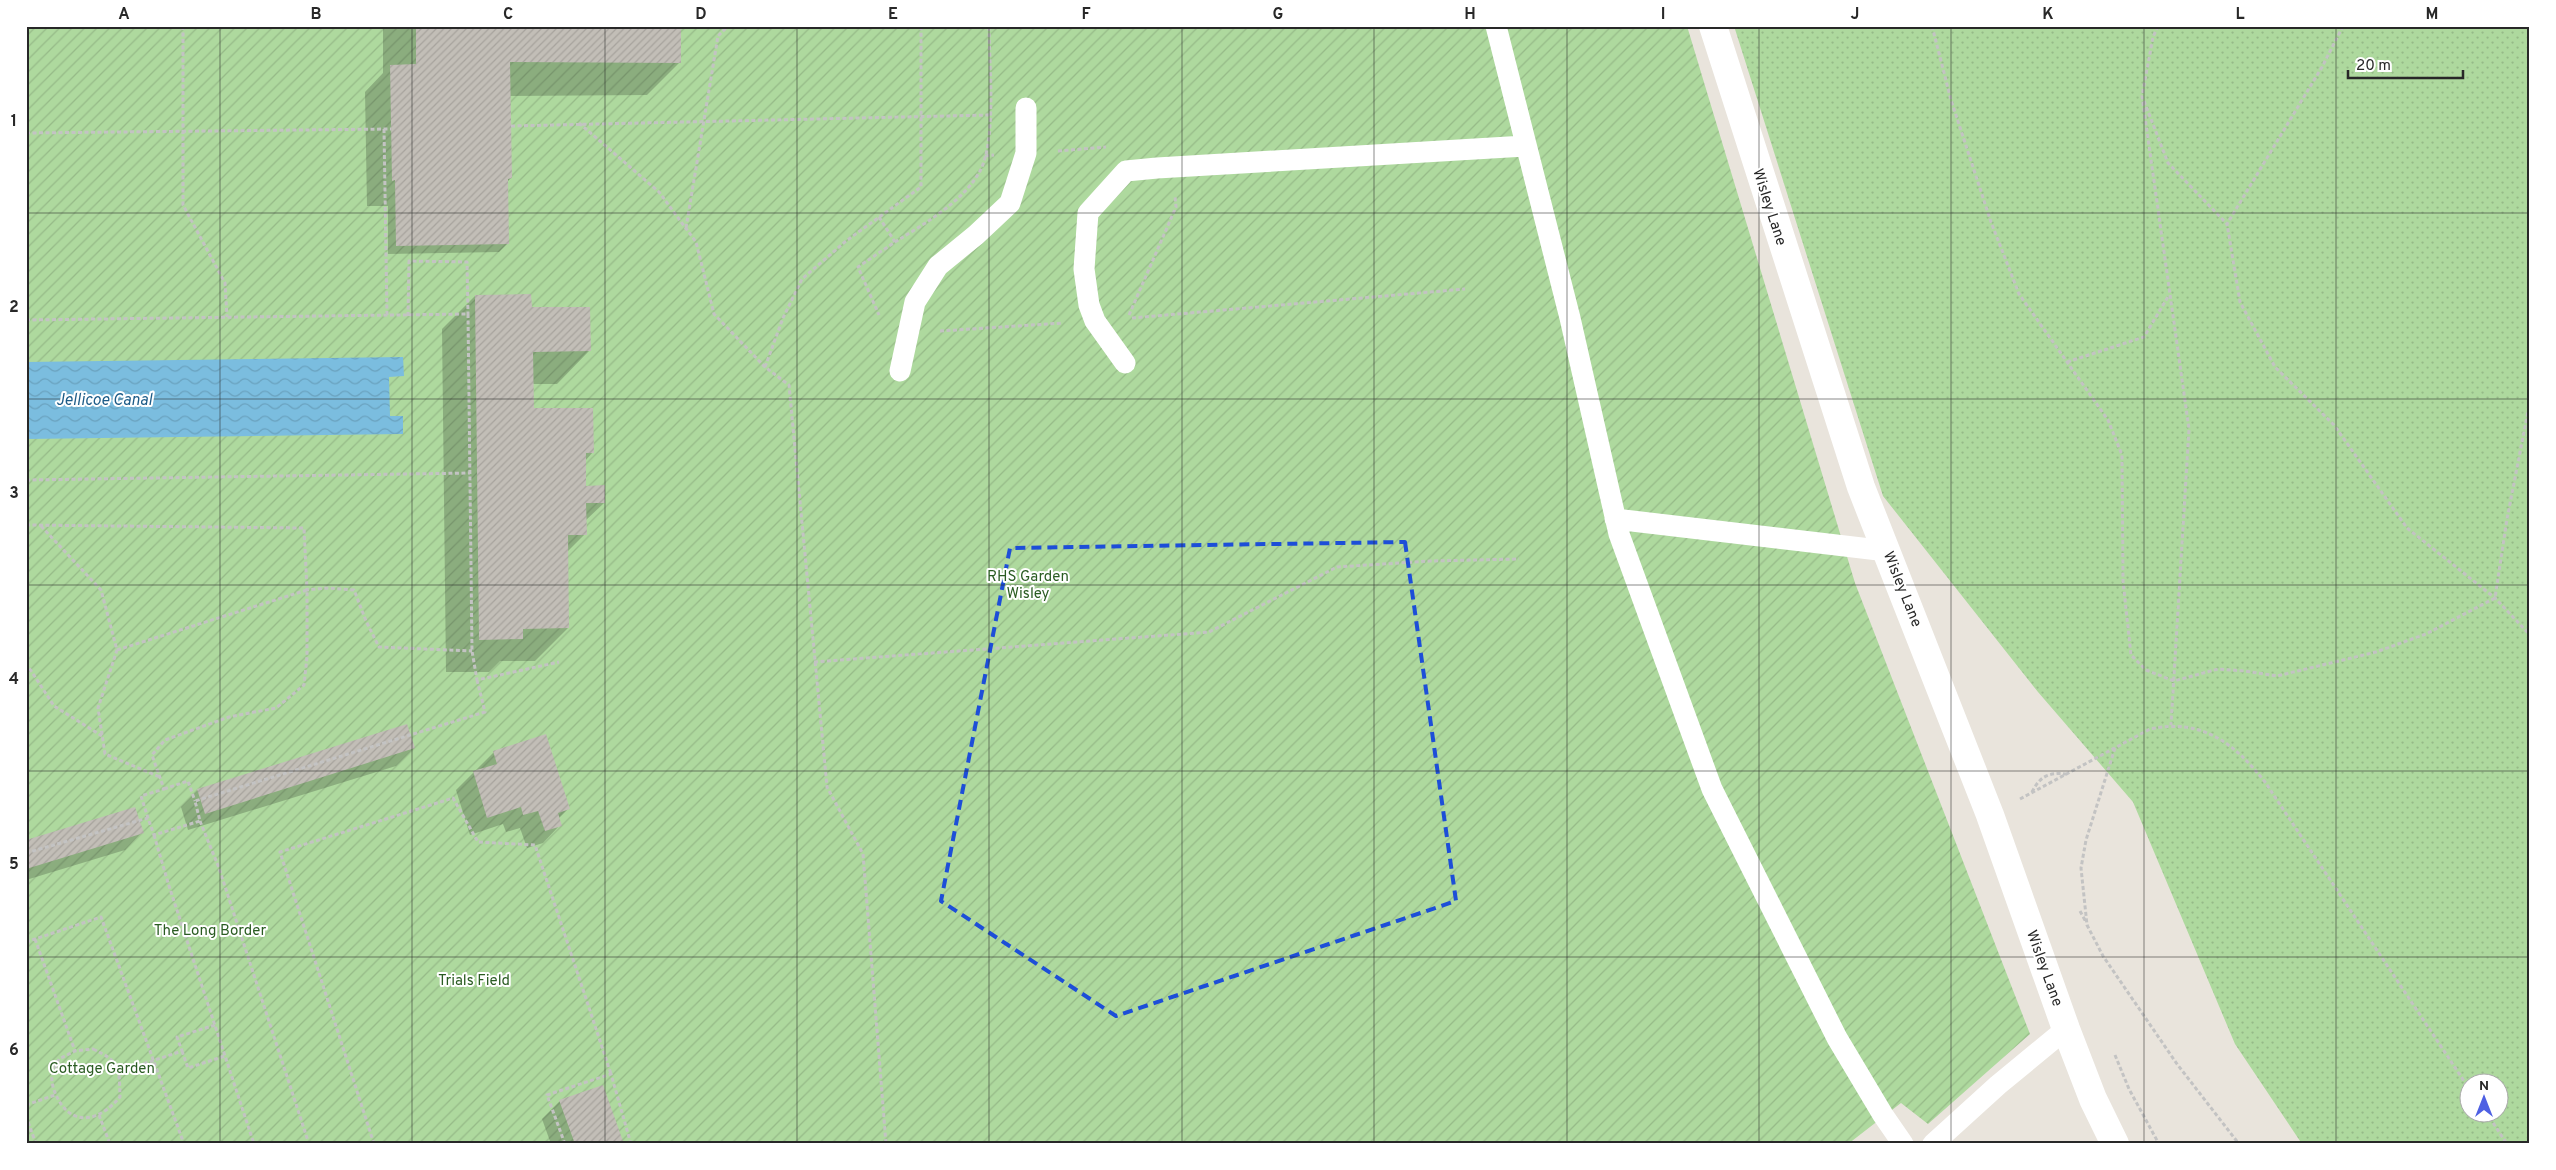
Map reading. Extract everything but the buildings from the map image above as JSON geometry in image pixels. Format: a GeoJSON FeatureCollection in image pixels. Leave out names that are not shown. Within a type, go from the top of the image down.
{"type":"FeatureCollection","features":[{"type":"Feature","properties":{"kind":"street","name":"Wisley Lane"},"geometry":{"type":"LineString","coordinates":[[1713,26],[1829,393],[1861,487],[1990,816],[2093,1099],[2115,1144]]}},
{"type":"Feature","properties":{"kind":"lane"},"geometry":{"type":"LineString","coordinates":[[1496,26],[1570,318],[1615,519],[1712,789],[1837,1038],[1883,1115],[1903,1144]]}},
{"type":"Feature","properties":{"kind":"lane"},"geometry":{"type":"LineString","coordinates":[[900,371],[907,333],[916,302],[938,266],[976,235],[1010,203],[1026,153],[1026,108]]}},
{"type":"Feature","properties":{"kind":"lane"},"geometry":{"type":"LineString","coordinates":[[1125,363],[1096,321],[1090,305],[1084,269],[1088,213],[1126,172],[1173,167],[1525,146]]}},
{"type":"Feature","properties":{"kind":"lane"},"geometry":{"type":"LineString","coordinates":[[1615,519],[1887,551]]}},
{"type":"Feature","properties":{"kind":"lane"},"geometry":{"type":"LineString","coordinates":[[1933,1144],[2066,1029]]}},
{"type":"Feature","properties":{"kind":"path"},"geometry":{"type":"LineString","coordinates":[[183,26],[183,205],[225,282],[228,317]]}},
{"type":"Feature","properties":{"kind":"path"},"geometry":{"type":"LineString","coordinates":[[686,228],[718,36],[728,26]]}},
{"type":"Feature","properties":{"kind":"path"},"geometry":{"type":"LineString","coordinates":[[765,367],[783,318],[802,279],[846,241],[921,187],[921,26]]}},
{"type":"Feature","properties":{"kind":"path"},"geometry":{"type":"LineString","coordinates":[[988,26],[990,115],[988,147],[980,171],[962,192],[931,219],[858,267],[888,335],[1096,321]]}},
{"type":"Feature","properties":{"kind":"path"},"geometry":{"type":"LineString","coordinates":[[1932,26],[1951,100],[1969,156],[1991,222],[2019,294],[2108,420],[2122,456],[2123,581],[2131,655],[2146,670],[2174,681],[2218,669],[2277,676],[2300,672],[2376,652],[2426,634],[2495,598]]}},
{"type":"Feature","properties":{"kind":"path"},"geometry":{"type":"LineString","coordinates":[[2158,26],[2153,38],[2142,96],[2189,429],[2171,725]]}},
{"type":"Feature","properties":{"kind":"path"},"geometry":{"type":"LineString","coordinates":[[2227,224],[2322,67],[2343,26]]}},
{"type":"Feature","properties":{"kind":"path"},"geometry":{"type":"LineString","coordinates":[[2142,96],[2168,163],[2227,224],[2240,302],[2275,367],[2334,426],[2407,528],[2495,598],[2530,635]]}},
{"type":"Feature","properties":{"kind":"path"},"geometry":{"type":"LineString","coordinates":[[512,126],[990,115]]}},
{"type":"Feature","properties":{"kind":"path"},"geometry":{"type":"LineString","coordinates":[[579,123],[660,192],[696,242],[714,314],[765,367],[789,385],[827,787],[863,854],[886,1144]]}},
{"type":"Feature","properties":{"kind":"path"},"geometry":{"type":"LineString","coordinates":[[384,129],[387,316]]}},
{"type":"Feature","properties":{"kind":"path"},"geometry":{"type":"LineString","coordinates":[[26,133],[391,129]]}},
{"type":"Feature","properties":{"kind":"path"},"geometry":{"type":"LineString","coordinates":[[1173,167],[1176,207],[1128,318],[1465,289]]}},
{"type":"Feature","properties":{"kind":"path"},"geometry":{"type":"LineString","coordinates":[[879,217],[896,242]]}},
{"type":"Feature","properties":{"kind":"path"},"geometry":{"type":"LineString","coordinates":[[196,801],[485,712],[472,652],[468,262],[409,262],[408,316]]}},
{"type":"Feature","properties":{"kind":"path"},"geometry":{"type":"LineString","coordinates":[[2067,362],[2144,337],[2169,294]]}},
{"type":"Feature","properties":{"kind":"path"},"geometry":{"type":"LineString","coordinates":[[26,320],[468,314]]}},
{"type":"Feature","properties":{"kind":"path"},"geometry":{"type":"LineString","coordinates":[[2495,598],[2507,519],[2530,400]]}},
{"type":"Feature","properties":{"kind":"path"},"geometry":{"type":"LineString","coordinates":[[26,480],[470,473]]}},
{"type":"Feature","properties":{"kind":"path"},"geometry":{"type":"LineString","coordinates":[[26,526],[304,528],[308,590],[308,657],[304,685],[276,708],[229,717],[165,740],[152,755],[164,789]]}},
{"type":"Feature","properties":{"kind":"path"},"geometry":{"type":"LineString","coordinates":[[40,526],[101,590],[117,650],[98,708],[105,754],[160,777]]}},
{"type":"Feature","properties":{"kind":"path"},"geometry":{"type":"LineString","coordinates":[[814,662],[1209,632],[1337,566],[1519,559]]}},
{"type":"Feature","properties":{"kind":"path"},"geometry":{"type":"LineString","coordinates":[[117,650],[308,590],[326,588],[354,590],[379,647],[472,652]]}},
{"type":"Feature","properties":{"kind":"path"},"geometry":{"type":"LineString","coordinates":[[477,680],[559,662]]}},
{"type":"Feature","properties":{"kind":"path"},"geometry":{"type":"LineString","coordinates":[[26,663],[54,706],[103,736]]}},
{"type":"Feature","properties":{"kind":"path"},"geometry":{"type":"LineString","coordinates":[[1990,816],[2150,729],[2171,725],[2205,732],[2225,742],[2245,756],[2265,782],[2458,1072]]}},
{"type":"Feature","properties":{"kind":"path"},"geometry":{"type":"LineString","coordinates":[[2087,925],[2081,868],[2086,840],[2115,748]]}},
{"type":"Feature","properties":{"kind":"path"},"geometry":{"type":"LineString","coordinates":[[2032,792],[2038,781],[2053,772],[2067,774]]}},
{"type":"Feature","properties":{"kind":"path"},"geometry":{"type":"LineString","coordinates":[[254,1144],[141,796],[188,781],[196,801],[200,821],[219,868],[309,1144]]}},
{"type":"Feature","properties":{"kind":"path"},"geometry":{"type":"LineString","coordinates":[[374,1144],[280,852],[454,798],[478,842],[536,846],[611,1074],[631,1144]]}},
{"type":"Feature","properties":{"kind":"path"},"geometry":{"type":"LineString","coordinates":[[26,853],[148,818]]}},
{"type":"Feature","properties":{"kind":"path"},"geometry":{"type":"LineString","coordinates":[[154,835],[200,821]]}},
{"type":"Feature","properties":{"kind":"path"},"geometry":{"type":"LineString","coordinates":[[2080,911],[2103,956],[2177,1064],[2239,1144]]}},
{"type":"Feature","properties":{"kind":"path"},"geometry":{"type":"LineString","coordinates":[[26,942],[102,917],[184,1144]]}},
{"type":"Feature","properties":{"kind":"path"},"geometry":{"type":"LineString","coordinates":[[35,939],[76,1051]]}},
{"type":"Feature","properties":{"kind":"path"},"geometry":{"type":"LineString","coordinates":[[216,1025],[178,1037],[182,1051],[188,1068],[226,1056]]}},
{"type":"Feature","properties":{"kind":"path"},"geometry":{"type":"LineString","coordinates":[[94,1049],[112,1057],[120,1072],[120,1097],[100,1116],[80,1118],[64,1111],[56,1095],[52,1078],[59,1059],[76,1051],[94,1049]]}},
{"type":"Feature","properties":{"kind":"path"},"geometry":{"type":"LineString","coordinates":[[120,1072],[182,1051]]}},
{"type":"Feature","properties":{"kind":"path"},"geometry":{"type":"LineString","coordinates":[[565,1144],[547,1095],[611,1074]]}},
{"type":"Feature","properties":{"kind":"path"},"geometry":{"type":"LineString","coordinates":[[26,1105],[56,1095]]}},
{"type":"Feature","properties":{"kind":"path"},"geometry":{"type":"LineString","coordinates":[[26,1116],[36,1144]]}},
{"type":"Feature","properties":{"kind":"path"},"geometry":{"type":"LineString","coordinates":[[100,1116],[110,1144]]}},
{"type":"Feature","properties":{"kind":"path"},"geometry":{"type":"LineString","coordinates":[[2493,1122],[2507,1144]]}},
{"type":"Feature","properties":{"kind":"highlighted area"},"geometry":{"type":"Polygon","coordinates":[[[1405,542],[1456,901],[1116,1016],[941,901],[1010,548],[1405,542]]]}},
{"type":"Feature","properties":{"kind":"green space","name":"RHS Garden Wisley"},"geometry":{"type":"Polygon","coordinates":[[[26,26],[1687,26],[1855,583],[2030,1034],[1928,1124],[1901,1103],[1848,1144],[26,1144],[26,26]]]}},
{"type":"Feature","properties":{"kind":"green space"},"geometry":{"type":"Polygon","coordinates":[[[1734,26],[2530,26],[2530,1144],[2302,1144],[2235,1044],[2133,802],[2038,692],[1883,496],[1734,26]]]}},
{"type":"Feature","properties":{"kind":"water","name":"Jellicoe Canal"},"geometry":{"type":"Polygon","coordinates":[[[403,357],[404,376],[389,377],[390,416],[403,416],[403,434],[26,439],[26,362],[403,357]]]}},
{"type":"Feature","properties":{"kind":"park label","name":"The Long Border"},"geometry":{"type":"Point","coordinates":[210,930]}},
{"type":"Feature","properties":{"kind":"park label","name":"Trials Field"},"geometry":{"type":"Point","coordinates":[474,980]}},
{"type":"Feature","properties":{"kind":"park label","name":"Cottage Garden"},"geometry":{"type":"Point","coordinates":[102,1068]}}]}
